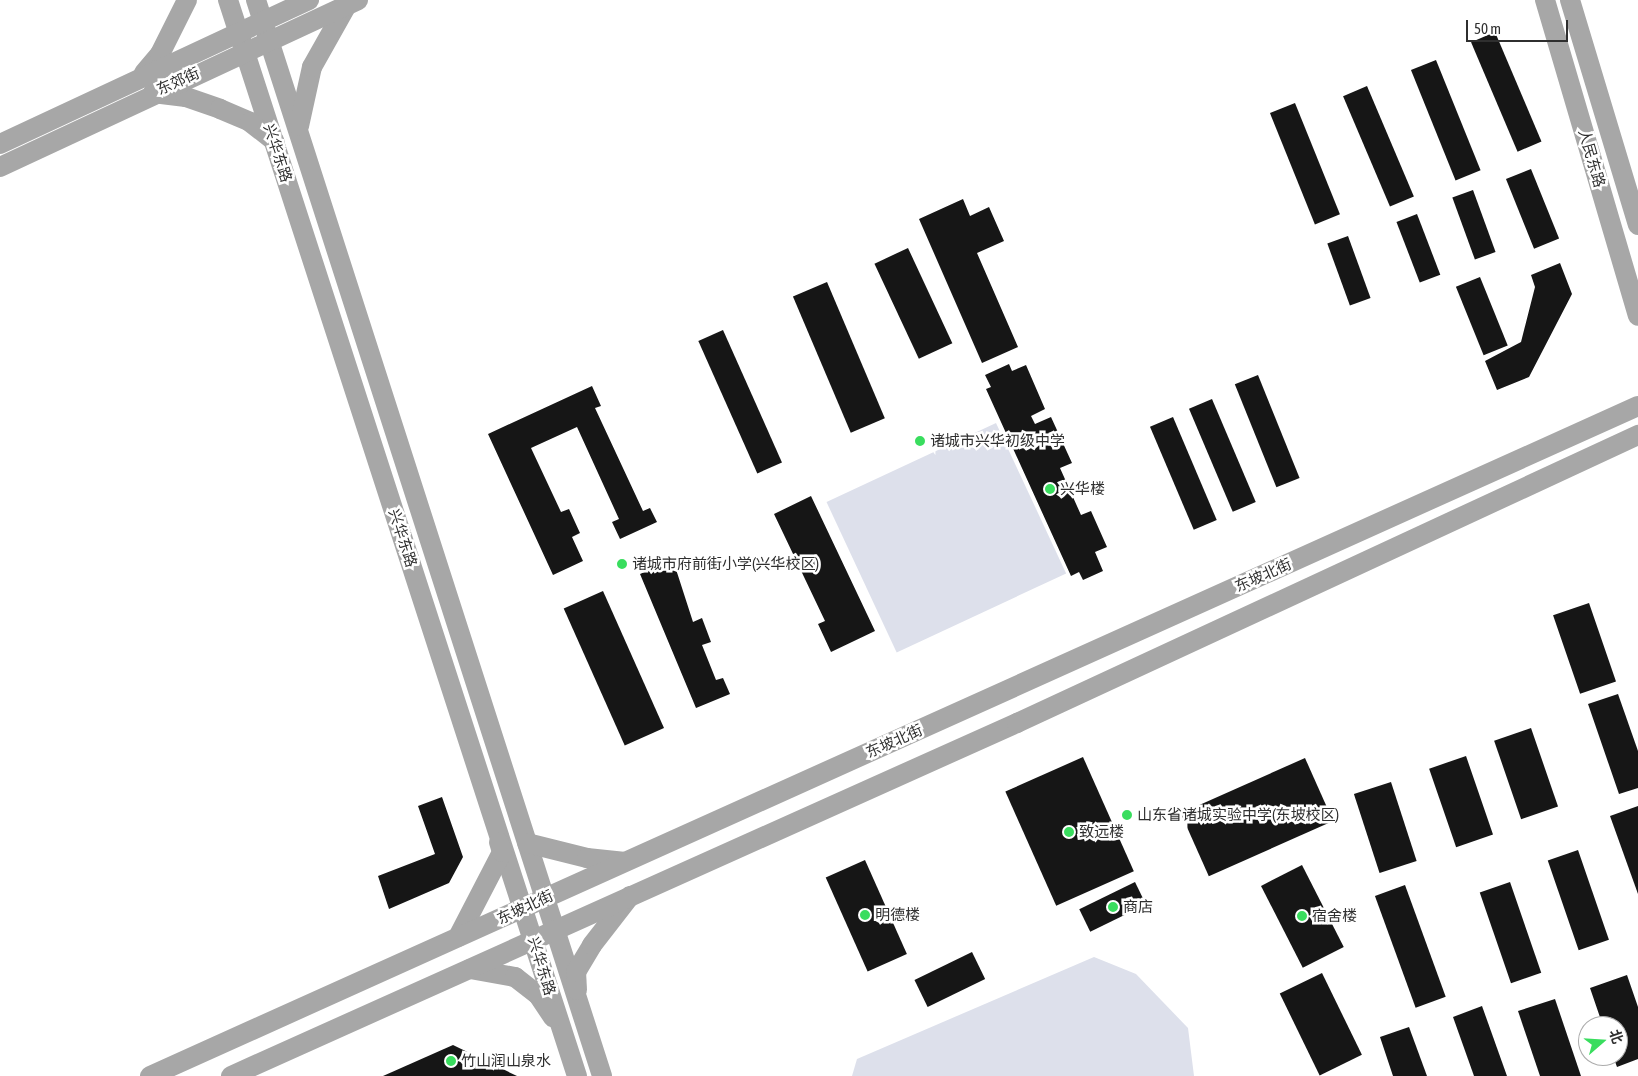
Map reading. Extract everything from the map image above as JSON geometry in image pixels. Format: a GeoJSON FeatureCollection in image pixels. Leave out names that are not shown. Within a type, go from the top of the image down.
{"type":"FeatureCollection","features":[{"type":"Feature","properties":{"kind":"main road"},"geometry":{"type":"LineString","coordinates":[[187,0],[145,85],[186,97],[250,122],[275,142]]}},
{"type":"Feature","properties":{"kind":"main road","name":"兴华东路"},"geometry":{"type":"LineString","coordinates":[[228,0],[497,830],[525,909],[577,1076]]}},
{"type":"Feature","properties":{"kind":"main road"},"geometry":{"type":"LineString","coordinates":[[256,0],[602,1076]]}},
{"type":"Feature","properties":{"kind":"main road","name":"东郊街"},"geometry":{"type":"LineString","coordinates":[[0,167],[238,32],[309,0]]}},
{"type":"Feature","properties":{"kind":"main road","name":"人民东路"},"geometry":{"type":"LineString","coordinates":[[1545,0],[1638,316]]}},
{"type":"Feature","properties":{"kind":"main road","name":"人民东路"},"geometry":{"type":"LineString","coordinates":[[1570,0],[1638,225]]}},
{"type":"Feature","properties":{"kind":"main road"},"geometry":{"type":"LineString","coordinates":[[298,128],[312,67],[353,3]]}},
{"type":"Feature","properties":{"kind":"main road","name":"东郊街"},"geometry":{"type":"LineString","coordinates":[[0,144],[145,85],[245,52],[353,3]]}},
{"type":"Feature","properties":{"kind":"main road","name":"东坡北街"},"geometry":{"type":"LineString","coordinates":[[150,1076],[458,937],[525,909],[546,897],[1638,406]]}},
{"type":"Feature","properties":{"kind":"main road","name":"东坡北街"},"geometry":{"type":"LineString","coordinates":[[231,1076],[468,969],[634,891],[1017,723],[1638,435]]}},
{"type":"Feature","properties":{"kind":"main road"},"geometry":{"type":"LineString","coordinates":[[458,937],[502,852],[497,830]]}},
{"type":"Feature","properties":{"kind":"main road"},"geometry":{"type":"LineString","coordinates":[[527,843],[587,858],[625,862]]}},
{"type":"Feature","properties":{"kind":"main road"},"geometry":{"type":"LineString","coordinates":[[578,1002],[576,972],[604,926],[634,891]]}},
{"type":"Feature","properties":{"kind":"main road"},"geometry":{"type":"LineString","coordinates":[[468,969],[515,978],[538,995],[563,1032]]}},
{"type":"Feature","properties":{"kind":"shaded area"},"geometry":{"type":"Polygon","coordinates":[[[996,423],[1066,573],[897,652],[827,502],[996,423]]]}},
{"type":"Feature","properties":{"kind":"shaded area"},"geometry":{"type":"Polygon","coordinates":[[[1094,957],[1136,974],[1188,1028],[1194,1076],[852,1076],[857,1059],[1094,957]]]}},
{"type":"Feature","properties":{"kind":"building"},"geometry":{"type":"Polygon","coordinates":[[[1495,32],[1541,142],[1518,152],[1471,42],[1495,32]]]}},
{"type":"Feature","properties":{"kind":"building"},"geometry":{"type":"Polygon","coordinates":[[[1436,60],[1481,170],[1456,180],[1411,70],[1436,60]]]}},
{"type":"Feature","properties":{"kind":"building"},"geometry":{"type":"Polygon","coordinates":[[[1367,86],[1414,196],[1390,207],[1343,96],[1367,86]]]}},
{"type":"Feature","properties":{"kind":"building"},"geometry":{"type":"Polygon","coordinates":[[[1295,103],[1340,214],[1315,224],[1270,113],[1295,103]]]}},
{"type":"Feature","properties":{"kind":"building"},"geometry":{"type":"Polygon","coordinates":[[[1531,169],[1559,239],[1534,249],[1506,179],[1531,169]]]}},
{"type":"Feature","properties":{"kind":"building"},"geometry":{"type":"Polygon","coordinates":[[[1473,190],[1496,252],[1475,260],[1452,198],[1473,190]]]}},
{"type":"Feature","properties":{"kind":"building"},"geometry":{"type":"Polygon","coordinates":[[[963,199],[970,216],[989,207],[1004,241],[977,253],[1018,347],[982,363],[919,219],[963,199]]]}},
{"type":"Feature","properties":{"kind":"building"},"geometry":{"type":"Polygon","coordinates":[[[1417,214],[1440,275],[1420,283],[1396,222],[1417,214]]]}},
{"type":"Feature","properties":{"kind":"building"},"geometry":{"type":"Polygon","coordinates":[[[1348,236],[1371,298],[1350,306],[1327,244],[1348,236]]]}},
{"type":"Feature","properties":{"kind":"building"},"geometry":{"type":"Polygon","coordinates":[[[908,248],[952,343],[919,359],[874,264],[908,248]]]}},
{"type":"Feature","properties":{"kind":"building"},"geometry":{"type":"Polygon","coordinates":[[[1560,263],[1572,294],[1529,377],[1497,390],[1485,361],[1521,342],[1535,287],[1531,275],[1560,263]]]}},
{"type":"Feature","properties":{"kind":"building"},"geometry":{"type":"Polygon","coordinates":[[[1480,277],[1508,346],[1484,355],[1456,287],[1480,277]]]}},
{"type":"Feature","properties":{"kind":"building"},"geometry":{"type":"Polygon","coordinates":[[[827,282],[885,418],[851,433],[793,296],[827,282]]]}},
{"type":"Feature","properties":{"kind":"building"},"geometry":{"type":"Polygon","coordinates":[[[723,330],[782,462],[757,473],[698,341],[723,330]]]}},
{"type":"Feature","properties":{"kind":"building","name":"兴华楼"},"geometry":{"type":"Polygon","coordinates":[[[1009,364],[1012,371],[1026,365],[1045,409],[1031,416],[1035,424],[1051,417],[1072,463],[1060,468],[1081,515],[1091,511],[1107,547],[1095,552],[1103,571],[1083,580],[1079,572],[1071,576],[986,389],[991,387],[985,375],[1009,364]]]}},
{"type":"Feature","properties":{"kind":"building"},"geometry":{"type":"Polygon","coordinates":[[[1258,375],[1300,478],[1276,487],[1235,384],[1258,375]]]}},
{"type":"Feature","properties":{"kind":"building"},"geometry":{"type":"Polygon","coordinates":[[[592,386],[601,406],[595,408],[643,511],[650,508],[657,522],[620,539],[612,522],[619,519],[577,427],[531,448],[561,512],[569,509],[580,533],[572,537],[583,561],[553,575],[488,434],[592,386]]]}},
{"type":"Feature","properties":{"kind":"building"},"geometry":{"type":"Polygon","coordinates":[[[1212,399],[1256,502],[1233,512],[1189,409],[1212,399]]]}},
{"type":"Feature","properties":{"kind":"building"},"geometry":{"type":"Polygon","coordinates":[[[1173,417],[1217,520],[1194,530],[1150,427],[1173,417]]]}},
{"type":"Feature","properties":{"kind":"building"},"geometry":{"type":"Polygon","coordinates":[[[811,496],[875,631],[831,652],[818,624],[825,621],[774,514],[811,496]]]}},
{"type":"Feature","properties":{"kind":"building"},"geometry":{"type":"Polygon","coordinates":[[[673,560],[693,622],[702,618],[711,642],[702,645],[716,680],[723,678],[730,694],[696,708],[640,574],[673,560]]]}},
{"type":"Feature","properties":{"kind":"building"},"geometry":{"type":"Polygon","coordinates":[[[603,591],[664,728],[625,746],[564,608],[603,591]]]}},
{"type":"Feature","properties":{"kind":"building"},"geometry":{"type":"Polygon","coordinates":[[[1589,603],[1616,681],[1580,694],[1553,615],[1589,603]]]}},
{"type":"Feature","properties":{"kind":"building"},"geometry":{"type":"Polygon","coordinates":[[[1618,694],[1638,751],[1638,788],[1619,794],[1588,704],[1618,694]]]}},
{"type":"Feature","properties":{"kind":"building"},"geometry":{"type":"Polygon","coordinates":[[[1531,728],[1558,806],[1521,819],[1494,741],[1531,728]]]}},
{"type":"Feature","properties":{"kind":"building"},"geometry":{"type":"Polygon","coordinates":[[[1466,756],[1493,834],[1456,847],[1429,769],[1466,756]]]}},
{"type":"Feature","properties":{"kind":"building","name":"致远楼"},"geometry":{"type":"Polygon","coordinates":[[[1083,757],[1134,871],[1056,906],[1005,792],[1083,757]]]}},
{"type":"Feature","properties":{"kind":"building"},"geometry":{"type":"Polygon","coordinates":[[[1305,758],[1333,821],[1209,876],[1181,813],[1305,758]]]}},
{"type":"Feature","properties":{"kind":"building"},"geometry":{"type":"Polygon","coordinates":[[[1391,782],[1417,861],[1380,873],[1354,794],[1391,782]]]}},
{"type":"Feature","properties":{"kind":"building"},"geometry":{"type":"Polygon","coordinates":[[[442,797],[463,857],[449,883],[389,909],[378,876],[435,854],[418,806],[442,797]]]}},
{"type":"Feature","properties":{"kind":"building"},"geometry":{"type":"Polygon","coordinates":[[[1638,806],[1638,894],[1610,816],[1638,806]]]}},
{"type":"Feature","properties":{"kind":"building"},"geometry":{"type":"Polygon","coordinates":[[[1578,850],[1609,940],[1579,950],[1548,860],[1578,850]]]}},
{"type":"Feature","properties":{"kind":"building","name":"明德楼"},"geometry":{"type":"Polygon","coordinates":[[[865,860],[907,954],[868,972],[826,877],[865,860]]]}},
{"type":"Feature","properties":{"kind":"building","name":"宿舍楼"},"geometry":{"type":"Polygon","coordinates":[[[1302,865],[1344,947],[1303,968],[1261,886],[1302,865]]]}},
{"type":"Feature","properties":{"kind":"building","name":"商店"},"geometry":{"type":"Polygon","coordinates":[[[1135,882],[1146,904],[1090,932],[1079,909],[1135,882]]]}},
{"type":"Feature","properties":{"kind":"building"},"geometry":{"type":"Polygon","coordinates":[[[1510,882],[1541,973],[1511,983],[1480,892],[1510,882]]]}},
{"type":"Feature","properties":{"kind":"building"},"geometry":{"type":"Polygon","coordinates":[[[1405,885],[1446,997],[1416,1008],[1375,896],[1405,885]]]}},
{"type":"Feature","properties":{"kind":"building"},"geometry":{"type":"Polygon","coordinates":[[[972,952],[985,979],[928,1007],[914,980],[972,952]]]}},
{"type":"Feature","properties":{"kind":"building"},"geometry":{"type":"Polygon","coordinates":[[[1322,973],[1362,1055],[1320,1075],[1280,994],[1322,973]]]}},
{"type":"Feature","properties":{"kind":"building"},"geometry":{"type":"Polygon","coordinates":[[[1627,975],[1638,1007],[1638,1059],[1628,1063],[1628,1016],[1600,1016],[1590,988],[1627,975]]]}},
{"type":"Feature","properties":{"kind":"building"},"geometry":{"type":"Polygon","coordinates":[[[1555,999],[1581,1076],[1540,1076],[1518,1011],[1555,999]]]}},
{"type":"Feature","properties":{"kind":"building"},"geometry":{"type":"Polygon","coordinates":[[[1482,1006],[1507,1076],[1474,1076],[1453,1017],[1482,1006]]]}},
{"type":"Feature","properties":{"kind":"building"},"geometry":{"type":"Polygon","coordinates":[[[1409,1027],[1427,1076],[1393,1076],[1380,1037],[1409,1027]]]}},
{"type":"Feature","properties":{"kind":"building","name":"竹山润山泉水"},"geometry":{"type":"Polygon","coordinates":[[[453,1045],[517,1076],[383,1076],[453,1045]]]}},
{"type":"Feature","properties":{"kind":"place","name":"诸城市兴华初级中学"},"geometry":{"type":"Point","coordinates":[920,441]}},
{"type":"Feature","properties":{"kind":"place","name":"兴华楼"},"geometry":{"type":"Point","coordinates":[1050,489]}},
{"type":"Feature","properties":{"kind":"place","name":"诸城市府前街小学(兴华校区)"},"geometry":{"type":"Point","coordinates":[622,564]}},
{"type":"Feature","properties":{"kind":"place","name":"山东省诸城实验中学(东坡校区)"},"geometry":{"type":"Point","coordinates":[1127,815]}},
{"type":"Feature","properties":{"kind":"place","name":"致远楼"},"geometry":{"type":"Point","coordinates":[1069,832]}},
{"type":"Feature","properties":{"kind":"place","name":"商店"},"geometry":{"type":"Point","coordinates":[1113,907]}},
{"type":"Feature","properties":{"kind":"place","name":"明德楼"},"geometry":{"type":"Point","coordinates":[865,915]}},
{"type":"Feature","properties":{"kind":"place","name":"宿舍楼"},"geometry":{"type":"Point","coordinates":[1302,916]}},
{"type":"Feature","properties":{"kind":"place","name":"竹山润山泉水"},"geometry":{"type":"Point","coordinates":[451,1061]}}]}
